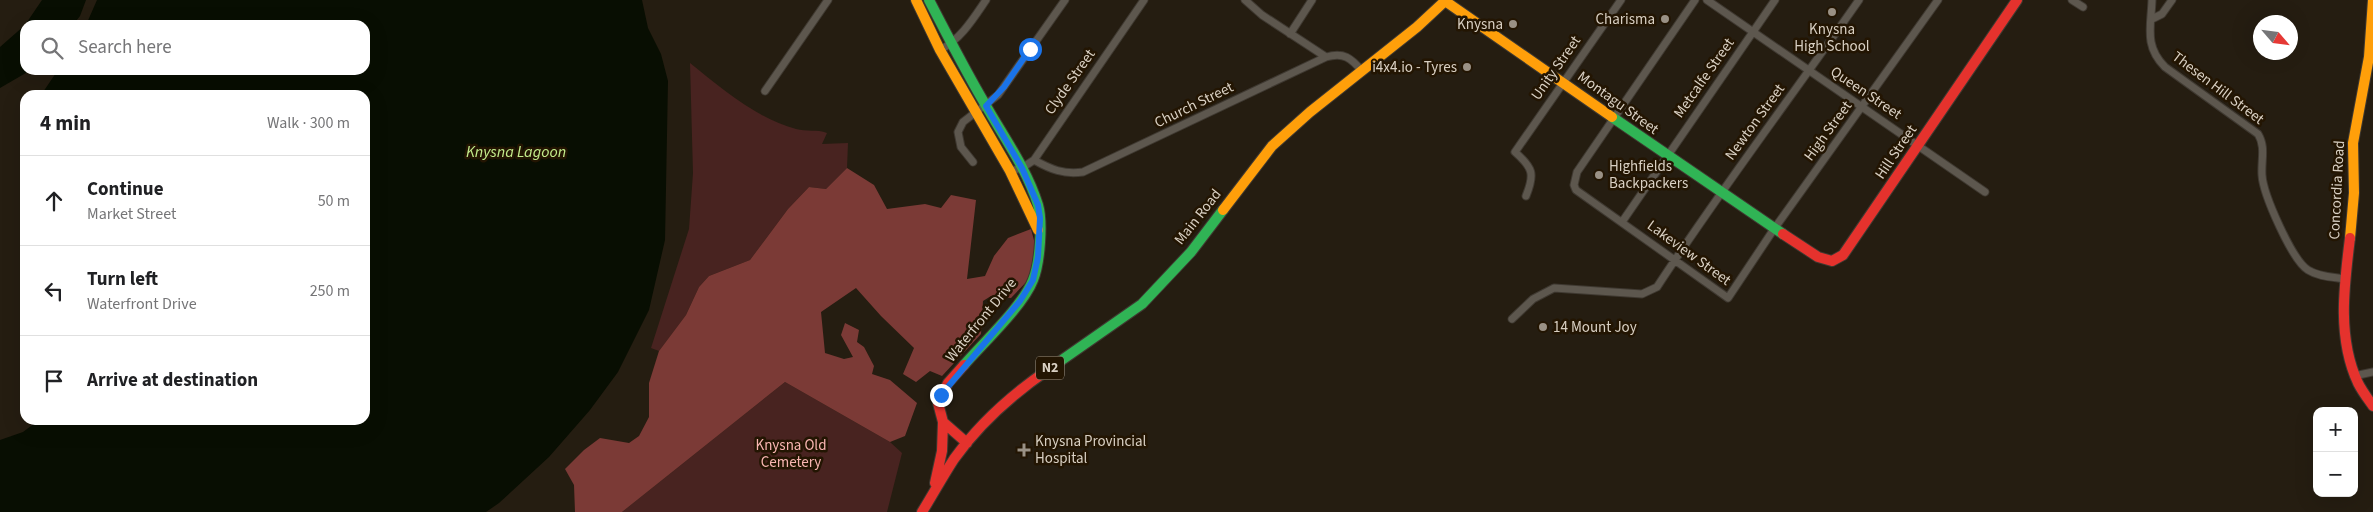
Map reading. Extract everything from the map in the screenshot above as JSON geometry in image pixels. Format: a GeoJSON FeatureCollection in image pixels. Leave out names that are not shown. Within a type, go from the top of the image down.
{"type":"FeatureCollection","features":[{"type":"Feature","properties":{"kind":"main road","name":"Waterfront Drive"},"geometry":{"type":"LineString","coordinates":[[916,0],[940,50],[1010,171],[1038,230]]}},
{"type":"Feature","properties":{"kind":"main road","name":"Waterfront Drive"},"geometry":{"type":"LineString","coordinates":[[929,0],[1022,168],[1038,205],[1040,218],[1038,257],[1033,280],[1020,301],[941,395],[938,403],[943,422],[942,451],[933,491]]}},
{"type":"Feature","properties":{"kind":"main road","name":"Hill Street"},"geometry":{"type":"LineString","coordinates":[[1774,229],[1826,261],[1837,260],[1851,245],[2018,0]]}},
{"type":"Feature","properties":{"kind":"main road","name":"Concordia Road"},"geometry":{"type":"LineString","coordinates":[[2373,0],[2368,65],[2357,110],[2353,144],[2354,198],[2345,279],[2346,339],[2354,376],[2366,398],[2373,406]]}},
{"type":"Feature","properties":{"kind":"main road","name":"Montagu Street"},"geometry":{"type":"LineString","coordinates":[[1445,1],[1774,229]]}},
{"type":"Feature","properties":{"kind":"main road","name":"Main Road"},"geometry":{"type":"LineString","coordinates":[[967,443],[991,417],[1026,385],[1142,304],[1191,252],[1272,146],[1310,112],[1417,27],[1445,1]]}},
{"type":"Feature","properties":{"kind":"main road"},"geometry":{"type":"LineString","coordinates":[[943,422],[967,443]]}},
{"type":"Feature","properties":{"kind":"main road","name":"N2"},"geometry":{"type":"LineString","coordinates":[[922,512],[933,491],[967,443]]}},
{"type":"Feature","properties":{"kind":"street"},"geometry":{"type":"LineString","coordinates":[[765,91],[828,0]]}},
{"type":"Feature","properties":{"kind":"street"},"geometry":{"type":"LineString","coordinates":[[940,50],[952,44],[986,0]]}},
{"type":"Feature","properties":{"kind":"street"},"geometry":{"type":"LineString","coordinates":[[973,162],[961,146],[958,132],[963,122],[986,106],[1004,87],[1065,0]]}},
{"type":"Feature","properties":{"kind":"street","name":"Clyde Street"},"geometry":{"type":"LineString","coordinates":[[1010,171],[1022,168],[1034,160],[1144,0]]}},
{"type":"Feature","properties":{"kind":"street"},"geometry":{"type":"LineString","coordinates":[[1245,0],[1250,6],[1326,57]]}},
{"type":"Feature","properties":{"kind":"street"},"geometry":{"type":"LineString","coordinates":[[1290,34],[1312,0]]}},
{"type":"Feature","properties":{"kind":"street","name":"Unity Street"},"geometry":{"type":"LineString","coordinates":[[1526,196],[1532,181],[1532,174],[1526,162],[1515,152],[1621,0]]}},
{"type":"Feature","properties":{"kind":"street"},"geometry":{"type":"LineString","coordinates":[[1613,118],[1695,0]]}},
{"type":"Feature","properties":{"kind":"street","name":"Queen Street"},"geometry":{"type":"LineString","coordinates":[[1707,0],[1985,192]]}},
{"type":"Feature","properties":{"kind":"street","name":"Metcalfe Street"},"geometry":{"type":"LineString","coordinates":[[1622,222],[1775,0]]}},
{"type":"Feature","properties":{"kind":"street","name":"Newton Street"},"geometry":{"type":"LineString","coordinates":[[1512,319],[1533,299],[1554,288],[1642,294],[1657,286],[1720,193],[1810,71],[1858,0]]}},
{"type":"Feature","properties":{"kind":"street","name":"High Street"},"geometry":{"type":"LineString","coordinates":[[1774,229],[1938,0]]}},
{"type":"Feature","properties":{"kind":"street"},"geometry":{"type":"LineString","coordinates":[[2072,0],[2083,7]]}},
{"type":"Feature","properties":{"kind":"street","name":"Thesen Hill Street"},"geometry":{"type":"LineString","coordinates":[[2152,0],[2151,49],[2158,60],[2258,134],[2263,148],[2262,175],[2264,186],[2280,226],[2303,266],[2321,275],[2345,279]]}},
{"type":"Feature","properties":{"kind":"street"},"geometry":{"type":"LineString","coordinates":[[2152,19],[2162,14],[2172,0]]}},
{"type":"Feature","properties":{"kind":"street","name":"Church Street"},"geometry":{"type":"LineString","coordinates":[[1034,160],[1062,172],[1073,174],[1083,172],[1326,57],[1334,55],[1348,56],[1362,71]]}},
{"type":"Feature","properties":{"kind":"street","name":"Lakeview Street"},"geometry":{"type":"LineString","coordinates":[[1613,118],[1575,178],[1576,190],[1728,298],[1774,229]]}},
{"type":"Feature","properties":{"kind":"street"},"geometry":{"type":"LineString","coordinates":[[2354,376],[2373,372]]}},
{"type":"Feature","properties":{"kind":"green space"},"geometry":{"type":"Polygon","coordinates":[[[690,63],[740,102],[767,118],[796,129],[827,133],[822,144],[848,143],[847,168],[826,189],[809,187],[788,209],[750,260],[709,276],[699,287],[686,315],[659,351],[651,348],[689,229],[693,173],[690,63]]]}},
{"type":"Feature","properties":{"kind":"green space","name":"Knysna Old Cemetery"},"geometry":{"type":"Polygon","coordinates":[[[785,382],[890,442],[902,453],[887,512],[622,512],[785,382]]]}},
{"type":"Feature","properties":{"kind":"shaded area"},"geometry":{"type":"Polygon","coordinates":[[[847,168],[874,185],[887,209],[925,204],[941,208],[951,195],[976,200],[967,279],[985,276],[994,256],[1008,238],[1031,229],[1035,244],[1030,278],[1011,298],[991,296],[983,301],[981,334],[942,376],[930,371],[916,382],[903,374],[914,348],[856,288],[821,312],[825,353],[844,359],[853,357],[841,335],[845,323],[859,330],[857,342],[864,347],[874,366],[872,374],[890,380],[917,403],[905,436],[890,442],[785,382],[622,512],[575,512],[574,485],[565,469],[584,450],[600,438],[629,443],[639,436],[649,417],[649,383],[659,351],[686,315],[699,287],[709,276],[750,260],[788,209],[809,187],[826,189],[847,168]]]}},
{"type":"Feature","properties":{"kind":"water"},"geometry":{"type":"Polygon","coordinates":[[[42,0],[86,0],[77,20],[28,20],[42,0]]]}},
{"type":"Feature","properties":{"kind":"water","name":"Knysna Lagoon"},"geometry":{"type":"Polygon","coordinates":[[[97,0],[642,0],[648,28],[661,54],[668,81],[665,240],[649,310],[618,372],[590,410],[549,457],[499,503],[486,512],[0,512],[0,440],[23,432],[32,425],[370,425],[370,90],[44,90],[55,75],[370,75],[370,20],[88,20],[97,0]]]}},
{"type":"Feature","properties":{"kind":"water"},"geometry":{"type":"Polygon","coordinates":[[[20,29],[20,75],[22,75],[0,88],[0,47],[20,29]]]}},
{"type":"Feature","properties":{"kind":"traffic: fast"},"geometry":{"type":"LineString","coordinates":[[929,0],[970,78],[1028,179],[1040,212],[1039,253],[1033,280],[1012,313],[964,365]]}},
{"type":"Feature","properties":{"kind":"traffic: fast"},"geometry":{"type":"LineString","coordinates":[[1612,117],[1783,234]]}},
{"type":"Feature","properties":{"kind":"traffic: fast"},"geometry":{"type":"LineString","coordinates":[[1049,369],[1142,304],[1191,252],[1223,210]]}},
{"type":"Feature","properties":{"kind":"traffic: slow"},"geometry":{"type":"LineString","coordinates":[[916,0],[940,50],[1010,171],[1038,230]]}},
{"type":"Feature","properties":{"kind":"traffic: slow"},"geometry":{"type":"LineString","coordinates":[[1223,210],[1272,146],[1310,112],[1417,27],[1446,0]]}},
{"type":"Feature","properties":{"kind":"traffic: slow"},"geometry":{"type":"LineString","coordinates":[[2350,238],[2354,193],[2353,143],[2369,57],[2373,0]]}},
{"type":"Feature","properties":{"kind":"traffic: slow"},"geometry":{"type":"LineString","coordinates":[[1445,1],[1612,117]]}},
{"type":"Feature","properties":{"kind":"traffic: jam"},"geometry":{"type":"LineString","coordinates":[[1783,234],[1818,257],[1832,261],[1843,255],[2017,0]]}},
{"type":"Feature","properties":{"kind":"traffic: jam"},"geometry":{"type":"LineString","coordinates":[[2350,238],[2344,293],[2347,348],[2351,366],[2358,383],[2373,406]]}},
{"type":"Feature","properties":{"kind":"traffic: jam"},"geometry":{"type":"LineString","coordinates":[[964,365],[948,383],[938,403],[943,422],[967,443]]}},
{"type":"Feature","properties":{"kind":"traffic: jam"},"geometry":{"type":"LineString","coordinates":[[922,512],[954,459],[974,434],[1010,399],[1049,369]]}},
{"type":"Feature","properties":{"kind":"traffic: jam"},"geometry":{"type":"LineString","coordinates":[[935,483],[942,451],[943,422]]}},
{"type":"Feature","properties":{"kind":"place","name":"Knysna High School"},"geometry":{"type":"Point","coordinates":[1832,12]}},
{"type":"Feature","properties":{"kind":"place","name":"Charisma"},"geometry":{"type":"Point","coordinates":[1665,19]}},
{"type":"Feature","properties":{"kind":"place","name":"Knysna"},"geometry":{"type":"Point","coordinates":[1513,24]}},
{"type":"Feature","properties":{"kind":"place","name":"i4x4.io - Tyres"},"geometry":{"type":"Point","coordinates":[1467,67]}},
{"type":"Feature","properties":{"kind":"place","name":"Highfields Backpackers"},"geometry":{"type":"Point","coordinates":[1599,175]}},
{"type":"Feature","properties":{"kind":"place","name":"14 Mount Joy"},"geometry":{"type":"Point","coordinates":[1543,327]}},
{"type":"Feature","properties":{"kind":"place","name":"Knysna Provincial Hospital"},"geometry":{"type":"Point","coordinates":[1024,450]}},
{"type":"Feature","properties":{"kind":"route"},"geometry":{"type":"LineString","coordinates":[[941,395],[948,383],[1020,301],[1033,280],[1039,246],[1038,230],[1040,218],[1038,205],[1022,168],[986,106],[998,95],[1030,49]]}}]}
